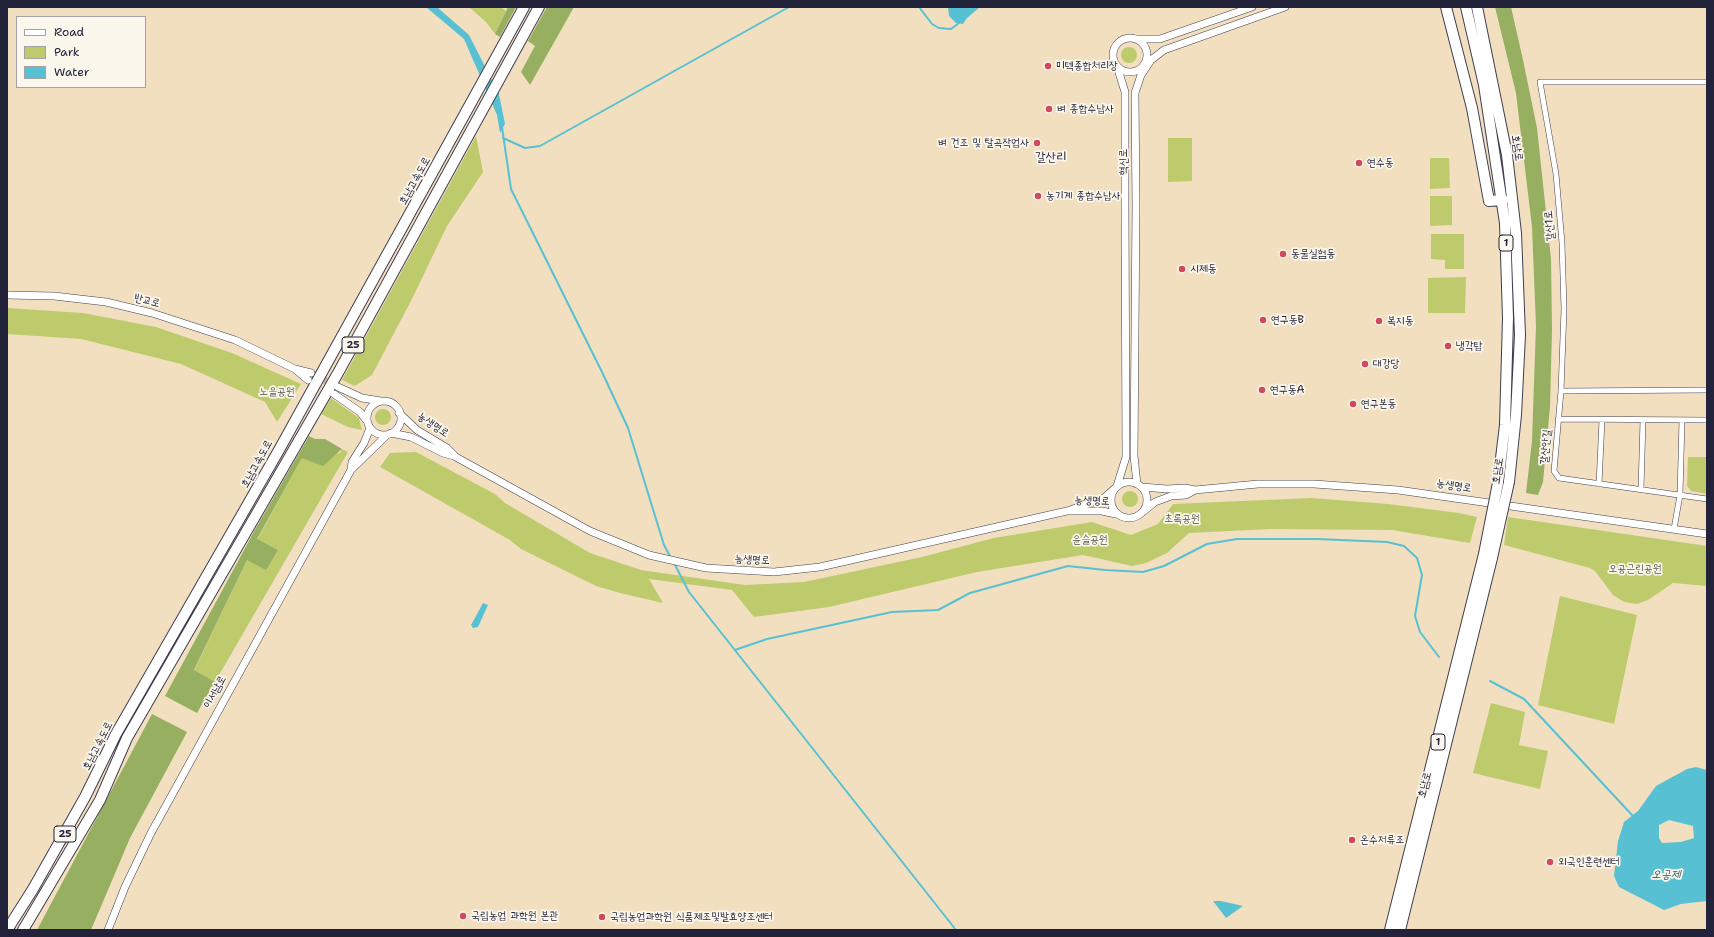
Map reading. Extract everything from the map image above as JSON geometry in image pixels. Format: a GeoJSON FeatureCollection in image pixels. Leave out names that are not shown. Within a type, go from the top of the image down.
{"type":"FeatureCollection","features":[{"type":"Feature","properties":{"kind":"highway","name":"호남고속도로"},"geometry":{"type":"LineString","coordinates":[[7,930],[33,889],[86,797],[116,734],[279,450],[524,7]]}},
{"type":"Feature","properties":{"kind":"highway","name":"호남고속도로"},"geometry":{"type":"LineString","coordinates":[[23,930],[100,800],[127,738],[338,373],[538,7]]}},
{"type":"Feature","properties":{"kind":"highway"},"geometry":{"type":"LineString","coordinates":[[1446,7],[1472,108],[1489,201],[1503,200]]}},
{"type":"Feature","properties":{"kind":"highway","name":"호남로"},"geometry":{"type":"LineString","coordinates":[[1400,930],[1488,556],[1505,425],[1507,326],[1505,223],[1503,200],[1484,84],[1466,7]]}},
{"type":"Feature","properties":{"kind":"highway","name":"호남로"},"geometry":{"type":"LineString","coordinates":[[1390,930],[1488,556],[1509,482],[1516,415],[1520,335],[1516,233],[1507,155],[1477,7]]}},
{"type":"Feature","properties":{"kind":"highway"},"geometry":{"type":"LineString","coordinates":[[1385,930],[1402,886]]}},
{"type":"Feature","properties":{"kind":"main road","name":"혁신로"},"geometry":{"type":"LineString","coordinates":[[1116,488],[1126,457],[1125,92],[1117,66],[1112,57],[1115,46],[1123,39],[1160,38],[1252,7]]}},
{"type":"Feature","properties":{"kind":"main road"},"geometry":{"type":"LineString","coordinates":[[1117,66],[1127,72],[1132,72],[1146,65],[1164,50],[1175,45],[1285,7]]}},
{"type":"Feature","properties":{"kind":"main road"},"geometry":{"type":"LineString","coordinates":[[1136,39],[1146,48],[1146,65]]}},
{"type":"Feature","properties":{"kind":"main road","name":"혁신로"},"geometry":{"type":"LineString","coordinates":[[1139,485],[1134,456],[1136,221],[1134,106],[1135,93],[1146,65]]}},
{"type":"Feature","properties":{"kind":"main road","name":"반교로"},"geometry":{"type":"LineString","coordinates":[[7,295],[54,296],[106,302],[146,311],[228,337],[310,376]]}},
{"type":"Feature","properties":{"kind":"main road"},"geometry":{"type":"LineString","coordinates":[[338,387],[362,398],[384,402]]}},
{"type":"Feature","properties":{"kind":"main road"},"geometry":{"type":"LineString","coordinates":[[334,394],[360,412],[369,424]]}},
{"type":"Feature","properties":{"kind":"main road"},"geometry":{"type":"LineString","coordinates":[[369,424],[367,414],[373,406],[384,402]]}},
{"type":"Feature","properties":{"kind":"main road","name":"농생명로"},"geometry":{"type":"LineString","coordinates":[[384,402],[394,406],[399,413],[417,430],[447,448],[454,456]]}},
{"type":"Feature","properties":{"kind":"main road","name":"농생명로"},"geometry":{"type":"LineString","coordinates":[[389,434],[398,427],[400,421],[399,413]]}},
{"type":"Feature","properties":{"kind":"main road","name":"농생명로"},"geometry":{"type":"LineString","coordinates":[[369,424],[378,434],[411,437],[443,453],[454,456],[590,531],[649,555],[706,568],[774,572],[820,567],[1067,511],[1104,498],[1116,488],[1127,482],[1168,490],[1185,488],[1195,490],[1258,484],[1367,486],[1707,534]]}},
{"type":"Feature","properties":{"kind":"main road","name":"이서남로"},"geometry":{"type":"LineString","coordinates":[[351,470],[352,462],[364,443],[369,424]]}},
{"type":"Feature","properties":{"kind":"main road","name":"이서남로"},"geometry":{"type":"LineString","coordinates":[[108,930],[125,887],[151,833],[351,470],[389,434]]}},
{"type":"Feature","properties":{"kind":"main road"},"geometry":{"type":"LineString","coordinates":[[1139,485],[1145,491],[1148,501],[1144,511]]}},
{"type":"Feature","properties":{"kind":"main road","name":"농생명로"},"geometry":{"type":"LineString","coordinates":[[1116,488],[1111,503],[1116,514]]}},
{"type":"Feature","properties":{"kind":"main road","name":"농생명로"},"geometry":{"type":"LineString","coordinates":[[1067,511],[1102,511],[1116,514],[1128,519],[1140,516],[1155,502],[1171,496],[1186,495],[1195,490]]}},
{"type":"Feature","properties":{"kind":"street","name":"갈산1로"},"geometry":{"type":"LineString","coordinates":[[1561,390],[1564,320],[1562,243],[1556,174],[1540,82],[1707,82]]}},
{"type":"Feature","properties":{"kind":"street"},"geometry":{"type":"LineString","coordinates":[[1558,419],[1561,390],[1707,390]]}},
{"type":"Feature","properties":{"kind":"street","name":"갈산안길"},"geometry":{"type":"LineString","coordinates":[[1707,420],[1558,419],[1554,471],[1559,478],[1707,499]]}},
{"type":"Feature","properties":{"kind":"street"},"geometry":{"type":"LineString","coordinates":[[1599,484],[1602,420]]}},
{"type":"Feature","properties":{"kind":"street"},"geometry":{"type":"LineString","coordinates":[[1641,489],[1643,420]]}},
{"type":"Feature","properties":{"kind":"street"},"geometry":{"type":"LineString","coordinates":[[1674,529],[1680,495],[1682,420]]}},
{"type":"Feature","properties":{"kind":"green space"},"geometry":{"type":"Polygon","coordinates":[[[469,7],[501,7],[506,11],[495,34],[486,22],[469,7]]]}},
{"type":"Feature","properties":{"kind":"green space"},"geometry":{"type":"Polygon","coordinates":[[[508,7],[516,7],[500,37],[495,34],[508,7]]]}},
{"type":"Feature","properties":{"kind":"green space"},"geometry":{"type":"Polygon","coordinates":[[[547,7],[574,7],[530,85],[521,72],[535,46],[528,41],[547,7]]]}},
{"type":"Feature","properties":{"kind":"green space"},"geometry":{"type":"Polygon","coordinates":[[[1495,7],[1511,7],[1523,60],[1537,128],[1551,259],[1552,330],[1550,407],[1543,482],[1538,495],[1526,493],[1532,441],[1536,326],[1532,227],[1516,93],[1495,7]]]}},
{"type":"Feature","properties":{"kind":"green space"},"geometry":{"type":"Polygon","coordinates":[[[1129,47],[1135,49],[1137,55],[1135,61],[1129,63],[1123,61],[1121,55],[1123,49],[1129,47]]]}},
{"type":"Feature","properties":{"kind":"green space"},"geometry":{"type":"Polygon","coordinates":[[[476,136],[483,172],[447,226],[413,297],[372,375],[355,386],[342,380],[476,136]]]}},
{"type":"Feature","properties":{"kind":"green space"},"geometry":{"type":"Polygon","coordinates":[[[1168,138],[1192,138],[1192,181],[1168,182],[1168,138]]]}},
{"type":"Feature","properties":{"kind":"green space"},"geometry":{"type":"Polygon","coordinates":[[[1430,158],[1449,158],[1450,188],[1430,189],[1430,158]]]}},
{"type":"Feature","properties":{"kind":"green space"},"geometry":{"type":"Polygon","coordinates":[[[1430,196],[1452,196],[1452,225],[1430,226],[1430,196]]]}},
{"type":"Feature","properties":{"kind":"green space"},"geometry":{"type":"Polygon","coordinates":[[[1431,234],[1464,234],[1464,269],[1445,269],[1445,260],[1431,259],[1431,234]]]}},
{"type":"Feature","properties":{"kind":"green space"},"geometry":{"type":"Polygon","coordinates":[[[1466,277],[1465,313],[1428,313],[1428,278],[1466,277]]]}},
{"type":"Feature","properties":{"kind":"green space","name":"노을공원"},"geometry":{"type":"Polygon","coordinates":[[[7,308],[83,313],[156,327],[232,353],[301,384],[277,422],[265,402],[181,364],[81,339],[7,334],[7,308]]]}},
{"type":"Feature","properties":{"kind":"green space"},"geometry":{"type":"Polygon","coordinates":[[[331,398],[359,418],[362,430],[348,427],[321,414],[331,398]]]}},
{"type":"Feature","properties":{"kind":"green space"},"geometry":{"type":"Polygon","coordinates":[[[383,409],[390,414],[391,417],[386,424],[383,425],[376,420],[375,417],[380,410],[383,409]]]}},
{"type":"Feature","properties":{"kind":"green space"},"geometry":{"type":"Polygon","coordinates":[[[309,436],[315,439],[325,439],[342,449],[323,466],[302,458],[257,539],[278,550],[266,570],[247,560],[194,670],[215,682],[197,713],[165,696],[256,528],[309,436]]]}},
{"type":"Feature","properties":{"kind":"green space"},"geometry":{"type":"Polygon","coordinates":[[[342,449],[348,452],[215,682],[194,671],[247,560],[278,550],[257,540],[302,458],[340,453],[342,449]]]}},
{"type":"Feature","properties":{"kind":"green space","name":"윤슬공원"},"geometry":{"type":"Polygon","coordinates":[[[416,452],[495,494],[505,503],[590,553],[641,570],[745,585],[804,582],[922,557],[994,538],[1092,522],[1131,535],[1158,524],[1173,504],[1311,498],[1388,504],[1459,513],[1477,517],[1470,543],[1392,530],[1271,529],[1189,533],[1167,553],[1146,563],[1132,566],[1083,555],[977,572],[829,607],[754,617],[732,590],[649,579],[663,603],[596,586],[521,549],[510,540],[380,467],[390,453],[416,452]]]}},
{"type":"Feature","properties":{"kind":"green space"},"geometry":{"type":"Polygon","coordinates":[[[1688,457],[1707,457],[1707,494],[1691,491],[1687,486],[1688,457]]]}},
{"type":"Feature","properties":{"kind":"green space"},"geometry":{"type":"Polygon","coordinates":[[[1130,491],[1137,496],[1138,499],[1133,506],[1130,507],[1123,502],[1122,499],[1127,492],[1130,491]]]}},
{"type":"Feature","properties":{"kind":"green space","name":"오공근린공원"},"geometry":{"type":"Polygon","coordinates":[[[1508,517],[1707,546],[1707,586],[1673,583],[1648,600],[1637,604],[1624,602],[1613,595],[1595,571],[1590,568],[1504,545],[1508,517]]]}},
{"type":"Feature","properties":{"kind":"green space"},"geometry":{"type":"Polygon","coordinates":[[[1560,596],[1637,615],[1614,724],[1538,705],[1560,596]]]}},
{"type":"Feature","properties":{"kind":"green space"},"geometry":{"type":"Polygon","coordinates":[[[1491,703],[1525,712],[1519,745],[1548,751],[1540,789],[1473,773],[1491,703]]]}},
{"type":"Feature","properties":{"kind":"green space"},"geometry":{"type":"Polygon","coordinates":[[[152,714],[187,732],[130,838],[91,930],[37,930],[152,714]]]}},
{"type":"Feature","properties":{"kind":"water"},"geometry":{"type":"Polygon","coordinates":[[[426,7],[437,7],[469,35],[499,94],[505,124],[500,133],[497,115],[464,39],[426,7]]]}},
{"type":"Feature","properties":{"kind":"water"},"geometry":{"type":"Polygon","coordinates":[[[948,7],[980,7],[967,18],[963,24],[956,23],[949,16],[948,7]]]}},
{"type":"Feature","properties":{"kind":"water"},"geometry":{"type":"Polygon","coordinates":[[[483,603],[488,605],[478,627],[473,628],[471,625],[483,603]]]}},
{"type":"Feature","properties":{"kind":"water","name":"오공제"},"geometry":{"type":"Polygon","coordinates":[[[1696,767],[1707,770],[1707,901],[1681,904],[1664,910],[1619,887],[1614,876],[1618,841],[1624,822],[1638,811],[1656,786],[1687,769],[1696,767]],[[1669,820],[1659,825],[1659,838],[1662,843],[1681,842],[1694,838],[1693,826],[1669,820]]]}},
{"type":"Feature","properties":{"kind":"water"},"geometry":{"type":"Polygon","coordinates":[[[1213,901],[1221,901],[1243,906],[1226,918],[1213,901]]]}},
{"type":"Feature","properties":{"kind":"waterway"},"geometry":{"type":"LineString","coordinates":[[503,138],[525,148],[540,146],[789,7]]}},
{"type":"Feature","properties":{"kind":"waterway"},"geometry":{"type":"LineString","coordinates":[[919,7],[932,24],[939,28],[951,29],[959,23]]}},
{"type":"Feature","properties":{"kind":"waterway"},"geometry":{"type":"LineString","coordinates":[[502,127],[511,189],[602,372],[628,428],[664,545],[671,558]]}},
{"type":"Feature","properties":{"kind":"waterway"},"geometry":{"type":"LineString","coordinates":[[735,650],[767,639],[892,612],[938,610],[970,593],[1068,566],[1143,572],[1164,566],[1207,544],[1237,539],[1317,539],[1387,542],[1404,546],[1417,558],[1422,575],[1415,616],[1420,632],[1439,657]]}},
{"type":"Feature","properties":{"kind":"waterway"},"geometry":{"type":"LineString","coordinates":[[674,563],[689,592],[956,930]]}},
{"type":"Feature","properties":{"kind":"waterway"},"geometry":{"type":"LineString","coordinates":[[1490,681],[1524,699],[1632,815]]}},
{"type":"Feature","properties":{"kind":"tunnel"},"geometry":{"type":"LineString","coordinates":[[311,373],[336,386]]}},
{"type":"Feature","properties":{"kind":"place","name":"미텍종합처리장"},"geometry":{"type":"Point","coordinates":[1048,66]}},
{"type":"Feature","properties":{"kind":"place","name":"벼 종합수납사"},"geometry":{"type":"Point","coordinates":[1049,109]}},
{"type":"Feature","properties":{"kind":"place","name":"벼 건조 및 탈곡작업사"},"geometry":{"type":"Point","coordinates":[1037,143]}},
{"type":"Feature","properties":{"kind":"place","name":"연수동"},"geometry":{"type":"Point","coordinates":[1359,163]}},
{"type":"Feature","properties":{"kind":"place","name":"농기계 종합수납사"},"geometry":{"type":"Point","coordinates":[1038,196]}},
{"type":"Feature","properties":{"kind":"place","name":"동물실험동"},"geometry":{"type":"Point","coordinates":[1283,254]}},
{"type":"Feature","properties":{"kind":"place","name":"시제동"},"geometry":{"type":"Point","coordinates":[1182,269]}},
{"type":"Feature","properties":{"kind":"place","name":"연구동B"},"geometry":{"type":"Point","coordinates":[1263,320]}},
{"type":"Feature","properties":{"kind":"place","name":"복지동"},"geometry":{"type":"Point","coordinates":[1379,321]}},
{"type":"Feature","properties":{"kind":"place","name":"냉각탑"},"geometry":{"type":"Point","coordinates":[1448,346]}},
{"type":"Feature","properties":{"kind":"place","name":"대강당"},"geometry":{"type":"Point","coordinates":[1365,364]}},
{"type":"Feature","properties":{"kind":"place","name":"연구동A"},"geometry":{"type":"Point","coordinates":[1262,390]}},
{"type":"Feature","properties":{"kind":"place","name":"연구본동"},"geometry":{"type":"Point","coordinates":[1353,404]}},
{"type":"Feature","properties":{"kind":"place","name":"온수저류조"},"geometry":{"type":"Point","coordinates":[1352,840]}},
{"type":"Feature","properties":{"kind":"place","name":"외국인훈련센터"},"geometry":{"type":"Point","coordinates":[1550,862]}},
{"type":"Feature","properties":{"kind":"place","name":"국립농업 과학원 본관"},"geometry":{"type":"Point","coordinates":[463,916]}},
{"type":"Feature","properties":{"kind":"place","name":"국립농업과학원 식품제조및발효양조센터"},"geometry":{"type":"Point","coordinates":[602,917]}},
{"type":"Feature","properties":{"kind":"district","name":"갈산리"},"geometry":{"type":"Point","coordinates":[1051,158]}},
{"type":"Feature","properties":{"kind":"park label","name":"초록공원"},"geometry":{"type":"Point","coordinates":[1182,519]}}]}
